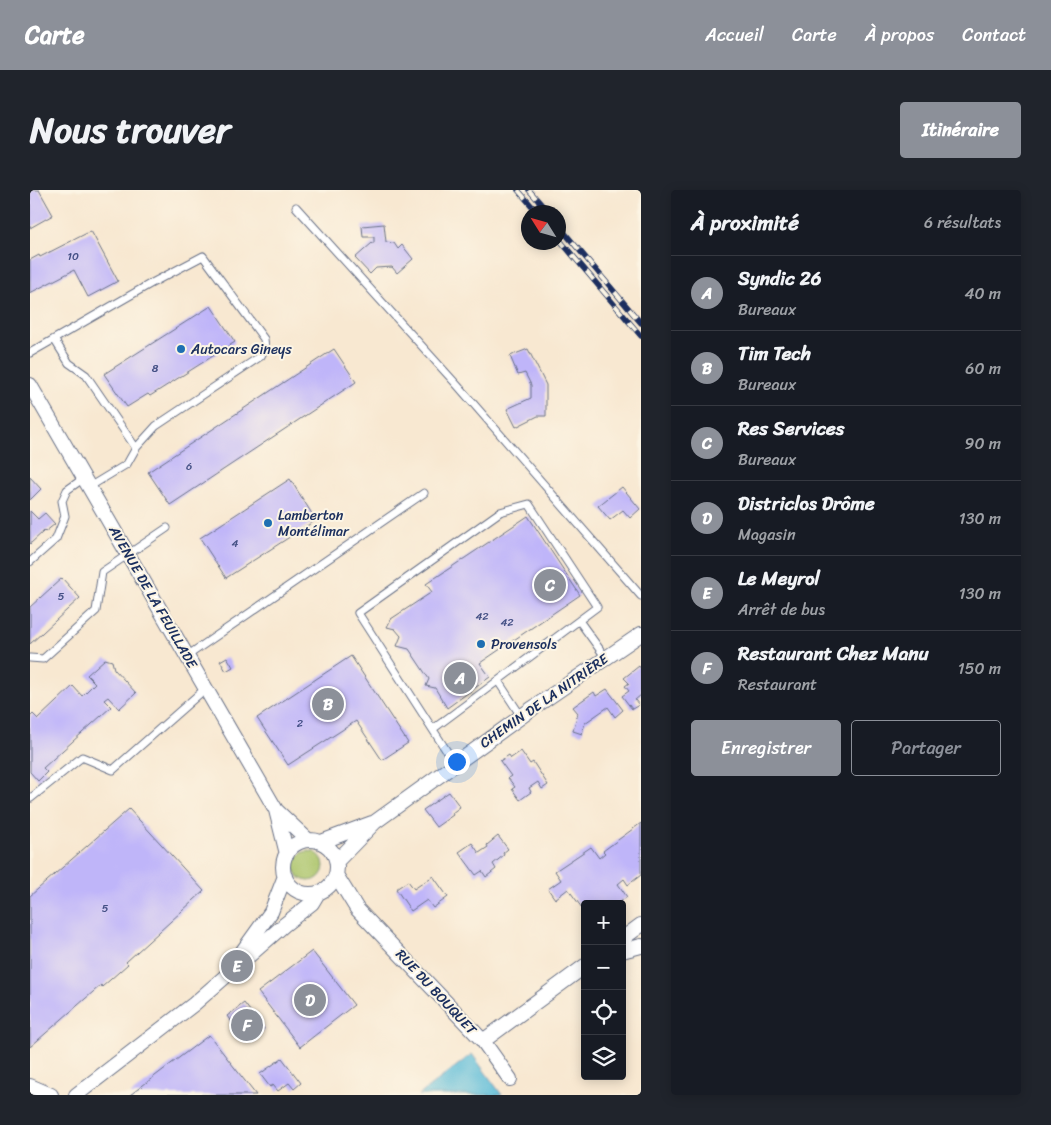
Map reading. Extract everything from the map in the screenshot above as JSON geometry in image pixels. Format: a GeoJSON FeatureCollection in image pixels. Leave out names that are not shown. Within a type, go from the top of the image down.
{"type":"FeatureCollection","features":[{"type":"Feature","properties":{"kind":"street","name":"AVENUE DE LA FEUILLADE"},"geometry":{"type":"LineString","coordinates":[[30,386],[276,810],[287,854]]}},
{"type":"Feature","properties":{"kind":"street","name":"CHEMIN DE LA NITRIÈRE"},"geometry":{"type":"LineString","coordinates":[[336,868],[375,822],[521,716],[641,634]]}},
{"type":"Feature","properties":{"kind":"street","name":"AVENUE DE LA FEUILLADE"},"geometry":{"type":"LineString","coordinates":[[276,810],[314,841]]}},
{"type":"Feature","properties":{"kind":"street","name":"CHEMIN DE LA NITRIÈRE"},"geometry":{"type":"LineString","coordinates":[[314,841],[375,822]]}},
{"type":"Feature","properties":{"kind":"street"},"geometry":{"type":"LineString","coordinates":[[76,1095],[194,1004],[312,903],[332,882],[336,868],[331,850],[314,841],[300,842],[292,847],[284,861],[285,876],[271,912],[221,980]]}},
{"type":"Feature","properties":{"kind":"street","name":"RUE DU BOUQUET"},"geometry":{"type":"LineString","coordinates":[[336,868],[357,909],[483,1041],[510,1079]]}},
{"type":"Feature","properties":{"kind":"street"},"geometry":{"type":"LineString","coordinates":[[285,876],[289,883],[302,892],[322,891]]}},
{"type":"Feature","properties":{"kind":"street","name":"RUE DU BOUQUET"},"geometry":{"type":"LineString","coordinates":[[322,891],[357,909]]}},
{"type":"Feature","properties":{"kind":"street"},"geometry":{"type":"LineString","coordinates":[[626,936],[641,925]]}},
{"type":"Feature","properties":{"kind":"street"},"geometry":{"type":"LineString","coordinates":[[626,950],[641,946]]}},
{"type":"Feature","properties":{"kind":"street"},"geometry":{"type":"LineString","coordinates":[[483,1041],[581,969]]}},
{"type":"Feature","properties":{"kind":"street"},"geometry":{"type":"LineString","coordinates":[[30,1086],[51,1095]]}},
{"type":"Feature","properties":{"kind":"lane"},"geometry":{"type":"LineString","coordinates":[[296,207],[458,386],[641,596]]}},
{"type":"Feature","properties":{"kind":"lane"},"geometry":{"type":"LineString","coordinates":[[30,353],[203,256],[264,339],[265,348],[261,356],[156,426],[136,448],[127,464],[67,490],[62,501],[65,516],[56,539],[30,562]]}},
{"type":"Feature","properties":{"kind":"lane"},"geometry":{"type":"LineString","coordinates":[[54,339],[69,363],[86,375],[136,448]]}},
{"type":"Feature","properties":{"kind":"lane"},"geometry":{"type":"LineString","coordinates":[[187,656],[424,494]]}},
{"type":"Feature","properties":{"kind":"lane"},"geometry":{"type":"LineString","coordinates":[[433,729],[598,608],[529,504],[500,512],[358,613],[455,764]]}},
{"type":"Feature","properties":{"kind":"lane"},"geometry":{"type":"LineString","coordinates":[[30,658],[43,659],[96,611],[102,572],[167,528]]}},
{"type":"Feature","properties":{"kind":"lane"},"geometry":{"type":"LineString","coordinates":[[580,622],[606,658]]}},
{"type":"Feature","properties":{"kind":"lane"},"geometry":{"type":"LineString","coordinates":[[498,681],[521,716]]}},
{"type":"Feature","properties":{"kind":"lane"},"geometry":{"type":"LineString","coordinates":[[30,797],[82,757],[112,770],[206,688]]}},
{"type":"Feature","properties":{"kind":"green space"},"geometry":{"type":"Polygon","coordinates":[[[309,851],[320,855],[324,866],[320,877],[309,881],[298,877],[294,866],[298,855],[309,851]]]}},
{"type":"Feature","properties":{"kind":"water"},"geometry":{"type":"Polygon","coordinates":[[[472,1054],[502,1095],[419,1095],[472,1054]]]}},
{"type":"Feature","properties":{"kind":"building"},"geometry":{"type":"Polygon","coordinates":[[[30,190],[39,190],[53,215],[30,228],[30,190]]]}},
{"type":"Feature","properties":{"kind":"building"},"geometry":{"type":"Polygon","coordinates":[[[384,224],[386,242],[394,243],[398,249],[402,245],[413,259],[397,273],[392,267],[376,268],[370,274],[355,258],[374,243],[374,237],[363,237],[362,226],[384,224]]]}},
{"type":"Feature","properties":{"kind":"building"},"geometry":{"type":"Polygon","coordinates":[[[91,231],[118,281],[88,297],[74,270],[30,293],[30,260],[39,255],[40,257],[91,231]]]}},
{"type":"Feature","properties":{"kind":"building"},"geometry":{"type":"Polygon","coordinates":[[[211,306],[235,342],[150,396],[148,394],[127,407],[104,374],[211,306]]]}},
{"type":"Feature","properties":{"kind":"building"},"geometry":{"type":"Polygon","coordinates":[[[334,349],[356,382],[170,505],[148,472],[334,349]]]}},
{"type":"Feature","properties":{"kind":"building"},"geometry":{"type":"Polygon","coordinates":[[[528,349],[546,385],[546,416],[538,416],[516,427],[507,409],[531,398],[531,385],[525,373],[518,375],[510,356],[528,349]]]}},
{"type":"Feature","properties":{"kind":"building"},"geometry":{"type":"Polygon","coordinates":[[[30,477],[41,489],[30,500],[30,477]]]}},
{"type":"Feature","properties":{"kind":"building"},"geometry":{"type":"Polygon","coordinates":[[[290,479],[316,520],[226,578],[200,538],[290,479]]]}},
{"type":"Feature","properties":{"kind":"building"},"geometry":{"type":"Polygon","coordinates":[[[622,487],[640,509],[630,518],[623,510],[610,520],[598,506],[622,487]]]}},
{"type":"Feature","properties":{"kind":"building"},"geometry":{"type":"Polygon","coordinates":[[[30,511],[38,519],[45,513],[55,524],[30,544],[30,511]]]}},
{"type":"Feature","properties":{"kind":"building"},"geometry":{"type":"Polygon","coordinates":[[[528,516],[580,595],[480,663],[490,677],[447,708],[435,688],[426,686],[429,679],[409,649],[397,646],[401,636],[395,629],[387,627],[391,619],[432,592],[426,584],[528,516]]]}},
{"type":"Feature","properties":{"kind":"building"},"geometry":{"type":"Polygon","coordinates":[[[62,578],[80,598],[30,644],[30,607],[62,578]]]}},
{"type":"Feature","properties":{"kind":"building"},"geometry":{"type":"Polygon","coordinates":[[[351,656],[408,743],[382,760],[356,721],[288,765],[257,718],[351,656]]]}},
{"type":"Feature","properties":{"kind":"building"},"geometry":{"type":"Polygon","coordinates":[[[227,657],[233,667],[226,671],[220,661],[227,657]]]}},
{"type":"Feature","properties":{"kind":"building"},"geometry":{"type":"Polygon","coordinates":[[[105,659],[112,661],[114,669],[136,693],[119,709],[108,697],[104,700],[111,707],[43,768],[47,772],[38,781],[30,772],[30,717],[33,714],[38,719],[73,686],[82,696],[95,683],[87,675],[105,659]]]}},
{"type":"Feature","properties":{"kind":"building"},"geometry":{"type":"Polygon","coordinates":[[[639,666],[641,669],[641,695],[635,700],[639,705],[632,709],[622,696],[629,691],[625,686],[629,683],[624,678],[639,666]]]}},
{"type":"Feature","properties":{"kind":"building"},"geometry":{"type":"Polygon","coordinates":[[[607,689],[623,710],[615,717],[608,707],[585,723],[582,734],[573,731],[578,713],[573,707],[594,692],[596,696],[607,689]]]}},
{"type":"Feature","properties":{"kind":"building"},"geometry":{"type":"Polygon","coordinates":[[[521,751],[530,764],[533,762],[548,785],[542,789],[538,782],[529,788],[531,792],[520,800],[512,789],[515,787],[508,778],[511,776],[500,761],[509,755],[511,758],[521,751]]]}},
{"type":"Feature","properties":{"kind":"building"},"geometry":{"type":"Polygon","coordinates":[[[449,792],[460,807],[452,813],[453,815],[436,827],[423,810],[449,792]]]}},
{"type":"Feature","properties":{"kind":"building"},"geometry":{"type":"Polygon","coordinates":[[[129,809],[204,891],[126,962],[128,964],[30,1047],[30,896],[129,809]]]}},
{"type":"Feature","properties":{"kind":"building"},"geometry":{"type":"Polygon","coordinates":[[[641,823],[641,875],[628,885],[624,879],[618,884],[627,897],[623,900],[581,900],[581,907],[568,889],[555,899],[548,889],[561,880],[555,871],[591,847],[599,858],[605,853],[603,851],[641,823]]]}},
{"type":"Feature","properties":{"kind":"building"},"geometry":{"type":"Polygon","coordinates":[[[498,836],[508,849],[493,864],[496,869],[486,877],[482,871],[476,875],[459,852],[472,843],[479,853],[488,847],[487,845],[498,836]]]}},
{"type":"Feature","properties":{"kind":"building"},"geometry":{"type":"Polygon","coordinates":[[[433,876],[448,897],[433,908],[427,900],[411,911],[396,889],[408,881],[414,889],[433,876]]]}},
{"type":"Feature","properties":{"kind":"building"},"geometry":{"type":"Polygon","coordinates":[[[312,951],[354,1005],[300,1047],[258,992],[312,951]]]}},
{"type":"Feature","properties":{"kind":"building"},"geometry":{"type":"Polygon","coordinates":[[[244,1003],[264,1029],[246,1042],[227,1016],[244,1003]]]}},
{"type":"Feature","properties":{"kind":"building"},"geometry":{"type":"Polygon","coordinates":[[[209,1035],[256,1095],[130,1095],[209,1035]]]}},
{"type":"Feature","properties":{"kind":"building"},"geometry":{"type":"Polygon","coordinates":[[[282,1058],[301,1083],[294,1089],[289,1083],[278,1091],[273,1085],[270,1087],[260,1074],[282,1058]]]}},
{"type":"Feature","properties":{"kind":"railway"},"geometry":{"type":"LineString","coordinates":[[518,190],[531,205]]}},
{"type":"Feature","properties":{"kind":"railway"},"geometry":{"type":"LineString","coordinates":[[529,190],[542,205]]}},
{"type":"Feature","properties":{"kind":"railway"},"geometry":{"type":"LineString","coordinates":[[566,234],[641,323]]}},
{"type":"Feature","properties":{"kind":"railway"},"geometry":{"type":"LineString","coordinates":[[566,247],[641,336]]}},
{"type":"Feature","properties":{"kind":"place","name":"Autocars Gineys"},"geometry":{"type":"Point","coordinates":[181,349]}},
{"type":"Feature","properties":{"kind":"place","name":"Lamberton Montélimar"},"geometry":{"type":"Point","coordinates":[268,523]}},
{"type":"Feature","properties":{"kind":"place","name":"Res Services"},"geometry":{"type":"Point","coordinates":[550,585]}},
{"type":"Feature","properties":{"kind":"place","name":"Provensols"},"geometry":{"type":"Point","coordinates":[481,644]}},
{"type":"Feature","properties":{"kind":"place","name":"Syndic 26"},"geometry":{"type":"Point","coordinates":[460,678]}},
{"type":"Feature","properties":{"kind":"place","name":"Tim Tech"},"geometry":{"type":"Point","coordinates":[328,704]}},
{"type":"Feature","properties":{"kind":"place","name":"Le Meyrol"},"geometry":{"type":"Point","coordinates":[237,966]}},
{"type":"Feature","properties":{"kind":"place","name":"Districlos Drôme"},"geometry":{"type":"Point","coordinates":[310,1000]}},
{"type":"Feature","properties":{"kind":"place","name":"Restaurant Chez Manu"},"geometry":{"type":"Point","coordinates":[247,1025]}}]}
